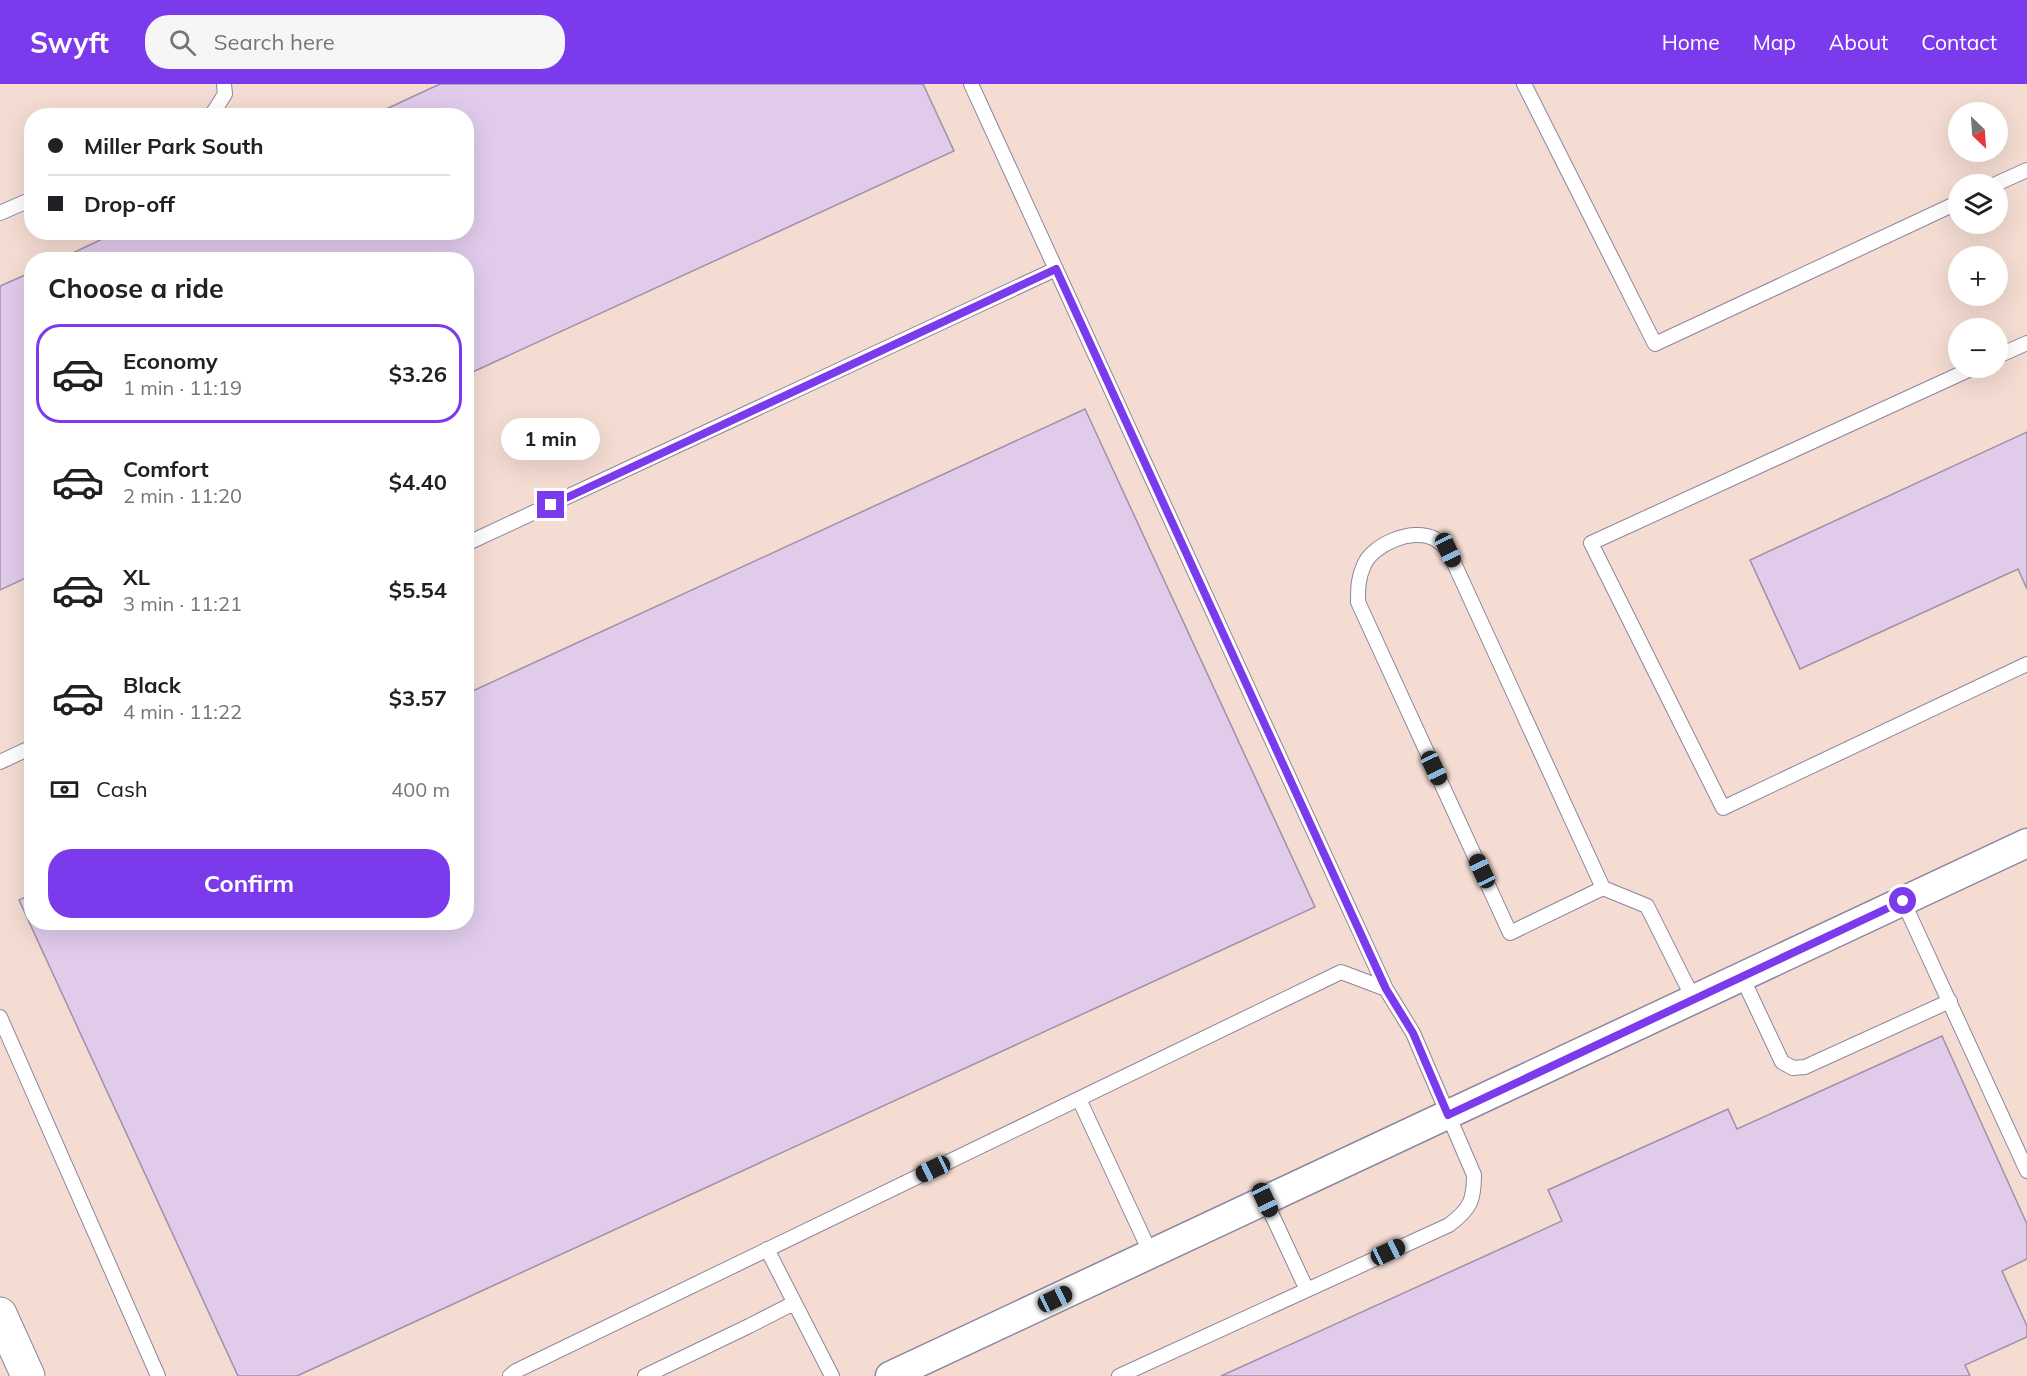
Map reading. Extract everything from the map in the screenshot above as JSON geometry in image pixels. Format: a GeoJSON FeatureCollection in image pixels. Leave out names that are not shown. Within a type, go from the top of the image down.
{"type":"FeatureCollection","features":[{"type":"Feature","properties":{"kind":"street"},"geometry":{"type":"LineString","coordinates":[[890,1376],[2027,843]]}},
{"type":"Feature","properties":{"kind":"street"},"geometry":{"type":"LineString","coordinates":[[0,1314],[28,1376]]}},
{"type":"Feature","properties":{"kind":"lane"},"geometry":{"type":"LineString","coordinates":[[216,108],[225,94],[224,84]]}},
{"type":"Feature","properties":{"kind":"lane"},"geometry":{"type":"LineString","coordinates":[[971,84],[1386,989],[1413,1033],[1474,1175],[1474,1194],[1465,1212],[1449,1225],[1119,1376]]}},
{"type":"Feature","properties":{"kind":"lane"},"geometry":{"type":"LineString","coordinates":[[1524,84],[1655,344],[1948,207]]}},
{"type":"Feature","properties":{"kind":"lane"},"geometry":{"type":"LineString","coordinates":[[2008,179],[2027,170]]}},
{"type":"Feature","properties":{"kind":"lane"},"geometry":{"type":"LineString","coordinates":[[0,213],[24,203]]}},
{"type":"Feature","properties":{"kind":"lane"},"geometry":{"type":"LineString","coordinates":[[474,540],[1056,269]]}},
{"type":"Feature","properties":{"kind":"lane"},"geometry":{"type":"LineString","coordinates":[[2008,352],[2027,343]]}},
{"type":"Feature","properties":{"kind":"lane"},"geometry":{"type":"LineString","coordinates":[[1951,378],[1591,543],[1723,808],[2027,664]]}},
{"type":"Feature","properties":{"kind":"lane"},"geometry":{"type":"LineString","coordinates":[[1603,888],[1510,933],[1358,602],[1358,584],[1365,562],[1380,546],[1406,535],[1433,538],[1448,550],[1603,888],[1647,906],[1694,1000]]}},
{"type":"Feature","properties":{"kind":"lane"},"geometry":{"type":"LineString","coordinates":[[0,762],[24,751]]}},
{"type":"Feature","properties":{"kind":"lane"},"geometry":{"type":"LineString","coordinates":[[1903,901],[2027,1171]]}},
{"type":"Feature","properties":{"kind":"lane"},"geometry":{"type":"LineString","coordinates":[[510,1376],[516,1371],[1341,972],[1386,989]]}},
{"type":"Feature","properties":{"kind":"lane"},"geometry":{"type":"LineString","coordinates":[[1742,976],[1782,1062],[1793,1068],[1805,1067],[1950,1001]]}},
{"type":"Feature","properties":{"kind":"lane"},"geometry":{"type":"LineString","coordinates":[[0,1017],[158,1376]]}},
{"type":"Feature","properties":{"kind":"lane"},"geometry":{"type":"LineString","coordinates":[[1079,1099],[1151,1254]]}},
{"type":"Feature","properties":{"kind":"lane"},"geometry":{"type":"LineString","coordinates":[[1265,1200],[1307,1290]]}},
{"type":"Feature","properties":{"kind":"lane"},"geometry":{"type":"LineString","coordinates":[[767,1249],[832,1376]]}},
{"type":"Feature","properties":{"kind":"lane"},"geometry":{"type":"LineString","coordinates":[[645,1376],[794,1303]]}},
{"type":"Feature","properties":{"kind":"shaded area"},"geometry":{"type":"Polygon","coordinates":[[[0,84],[2027,84],[2027,1376],[0,1376],[0,84]]]}},
{"type":"Feature","properties":{"kind":"building"},"geometry":{"type":"Polygon","coordinates":[[[440,84],[923,84],[954,151],[474,371],[474,252],[75,252],[100,240],[474,240],[474,108],[388,108],[440,84]]]}},
{"type":"Feature","properties":{"kind":"building"},"geometry":{"type":"Polygon","coordinates":[[[24,276],[24,579],[0,590],[0,286],[24,276]]]}},
{"type":"Feature","properties":{"kind":"building"},"geometry":{"type":"Polygon","coordinates":[[[1085,409],[1315,907],[297,1376],[238,1376],[33,930],[474,930],[474,690],[1085,409]]]}},
{"type":"Feature","properties":{"kind":"building"},"geometry":{"type":"Polygon","coordinates":[[[2027,432],[2027,589],[2018,569],[1800,669],[1750,560],[2027,432]]]}},
{"type":"Feature","properties":{"kind":"building"},"geometry":{"type":"Polygon","coordinates":[[[24,898],[24,911],[19,900],[24,898]]]}},
{"type":"Feature","properties":{"kind":"building"},"geometry":{"type":"Polygon","coordinates":[[[1942,1036],[2027,1224],[2027,1259],[2002,1271],[2027,1326],[2027,1337],[1965,1365],[1970,1376],[1221,1376],[1562,1221],[1548,1190],[1728,1109],[1737,1129],[1942,1036]]]}},
{"type":"Feature","properties":{"kind":"route"},"geometry":{"type":"LineString","coordinates":[[551,505],[1056,269],[1386,989],[1413,1033],[1448,1115],[1903,901]]}}]}
